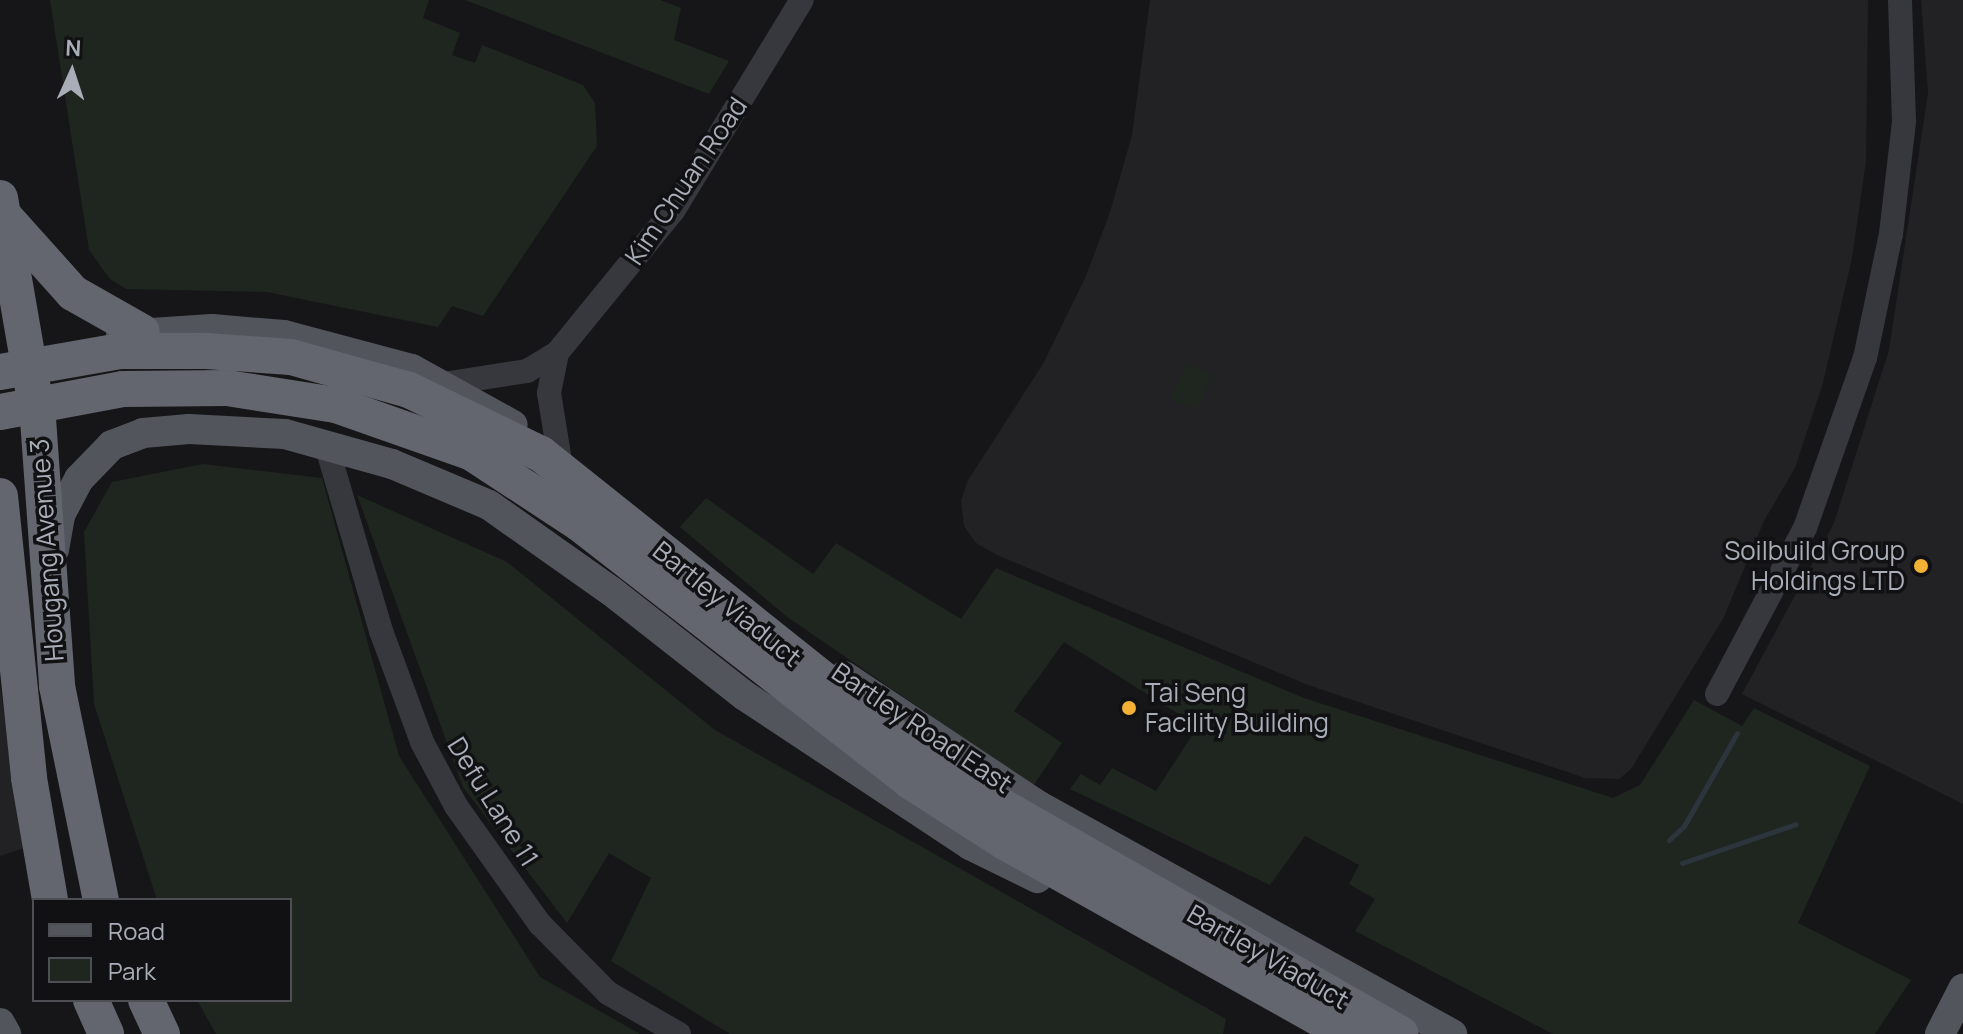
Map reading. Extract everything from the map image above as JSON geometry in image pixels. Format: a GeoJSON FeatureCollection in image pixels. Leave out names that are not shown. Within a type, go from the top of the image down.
{"type":"FeatureCollection","features":[{"type":"Feature","properties":{"kind":"highway"},"geometry":{"type":"LineString","coordinates":[[2,206],[73,293],[142,332]]}},
{"type":"Feature","properties":{"kind":"highway","name":"Hougang Avenue 3"},"geometry":{"type":"LineString","coordinates":[[2,206],[9,359],[38,419],[57,686],[101,898]]}},
{"type":"Feature","properties":{"kind":"highway","name":"Bartley Viaduct"},"geometry":{"type":"LineString","coordinates":[[9,359],[120,351],[206,351],[291,357],[409,390],[541,454],[783,650],[969,786],[1401,1034]]}},
{"type":"Feature","properties":{"kind":"highway","name":"Bartley Viaduct"},"geometry":{"type":"LineString","coordinates":[[0,412],[123,389],[239,389],[361,411],[472,453],[579,523],[839,730],[922,789],[1347,1034]]}},
{"type":"Feature","properties":{"kind":"highway","name":"Hougang Avenue 3"},"geometry":{"type":"LineString","coordinates":[[0,496],[29,778],[50,898]]}},
{"type":"Feature","properties":{"kind":"highway"},"geometry":{"type":"LineString","coordinates":[[92,1002],[106,1034]]}},
{"type":"Feature","properties":{"kind":"highway"},"geometry":{"type":"LineString","coordinates":[[147,1002],[162,1034]]}},
{"type":"Feature","properties":{"kind":"main road","name":"Bartley Road East"},"geometry":{"type":"LineString","coordinates":[[9,359],[142,332],[212,329],[284,335],[412,369],[443,384],[559,455],[780,631],[1039,806],[1452,1034]]}},
{"type":"Feature","properties":{"kind":"main road"},"geometry":{"type":"LineString","coordinates":[[0,431],[38,419]]}},
{"type":"Feature","properties":{"kind":"main road"},"geometry":{"type":"LineString","coordinates":[[51,572],[60,515],[79,479],[112,445],[143,433],[189,429],[285,434],[392,464],[473,498],[611,591],[745,696],[970,845],[1131,924],[1318,1034]]}},
{"type":"Feature","properties":{"kind":"main road"},"geometry":{"type":"LineString","coordinates":[[473,498],[492,482],[519,429]]}},
{"type":"Feature","properties":{"kind":"main road"},"geometry":{"type":"LineString","coordinates":[[829,752],[862,751],[877,742],[883,718],[875,697]]}},
{"type":"Feature","properties":{"kind":"main road"},"geometry":{"type":"LineString","coordinates":[[1292,1019],[1289,995],[1296,982],[1305,973],[1331,967]]}},
{"type":"Feature","properties":{"kind":"main road"},"geometry":{"type":"LineString","coordinates":[[1940,1034],[1963,989]]}},
{"type":"Feature","properties":{"kind":"main road"},"geometry":{"type":"LineString","coordinates":[[0,1023],[6,1034]]}},
{"type":"Feature","properties":{"kind":"street","name":"Kim Chuan Road"},"geometry":{"type":"LineString","coordinates":[[557,353],[673,211],[802,0]]}},
{"type":"Feature","properties":{"kind":"street"},"geometry":{"type":"LineString","coordinates":[[1717,694],[1805,528],[1865,358],[1891,234],[1904,121],[1900,0]]}},
{"type":"Feature","properties":{"kind":"street"},"geometry":{"type":"LineString","coordinates":[[443,384],[527,371],[557,353]]}},
{"type":"Feature","properties":{"kind":"street"},"geometry":{"type":"LineString","coordinates":[[557,353],[549,393],[559,455]]}},
{"type":"Feature","properties":{"kind":"street","name":"Defu Lane 11"},"geometry":{"type":"LineString","coordinates":[[326,444],[381,631],[422,742],[456,806],[540,924],[608,993],[679,1034]]}},
{"type":"Feature","properties":{"kind":"shaded area"},"geometry":{"type":"Polygon","coordinates":[[[1150,0],[1868,0],[1866,161],[1852,258],[1823,383],[1795,468],[1764,521],[1723,619],[1631,769],[1619,779],[1585,778],[1308,685],[997,555],[976,543],[964,526],[961,501],[968,480],[1043,364],[1086,276],[1110,212],[1132,135],[1150,0]]]}},
{"type":"Feature","properties":{"kind":"shaded area"},"geometry":{"type":"Polygon","coordinates":[[[1921,0],[1963,0],[1963,804],[1742,694],[1834,523],[1889,350],[1928,93],[1921,0]]]}},
{"type":"Feature","properties":{"kind":"shaded area"},"geometry":{"type":"Polygon","coordinates":[[[0,686],[24,848],[0,856],[0,686]]]}},
{"type":"Feature","properties":{"kind":"green space"},"geometry":{"type":"Polygon","coordinates":[[[50,0],[429,0],[423,18],[460,33],[452,55],[475,63],[482,45],[583,85],[595,103],[597,146],[483,316],[452,306],[438,327],[267,292],[126,289],[110,279],[89,250],[50,0]]]}},
{"type":"Feature","properties":{"kind":"green space"},"geometry":{"type":"Polygon","coordinates":[[[465,0],[660,0],[681,8],[674,40],[729,61],[709,94],[465,0]]]}},
{"type":"Feature","properties":{"kind":"green space"},"geometry":{"type":"Polygon","coordinates":[[[1186,363],[1212,374],[1197,409],[1171,399],[1186,363]]]}},
{"type":"Feature","properties":{"kind":"green space"},"geometry":{"type":"Polygon","coordinates":[[[203,464],[322,478],[399,756],[540,977],[640,1034],[216,1034],[198,1002],[292,1002],[292,898],[156,898],[94,704],[84,532],[112,482],[203,464]]]}},
{"type":"Feature","properties":{"kind":"green space"},"geometry":{"type":"Polygon","coordinates":[[[357,495],[507,562],[715,730],[1226,1019],[1223,1034],[730,1034],[611,961],[651,878],[609,853],[567,923],[463,787],[357,495]]]}},
{"type":"Feature","properties":{"kind":"green space"},"geometry":{"type":"Polygon","coordinates":[[[706,498],[813,574],[836,543],[961,619],[996,568],[1304,698],[1613,798],[1640,785],[1694,700],[1742,726],[1754,708],[1870,766],[1798,923],[1911,980],[1875,1034],[1553,1034],[1355,931],[1375,899],[1349,884],[1359,865],[1305,836],[1270,885],[1070,789],[1081,774],[1100,785],[1112,768],[1156,791],[1198,726],[1064,642],[1014,711],[1062,743],[1033,786],[786,616],[680,527],[706,498]]]}},
{"type":"Feature","properties":{"kind":"waterway"},"geometry":{"type":"LineString","coordinates":[[1669,840],[1684,826],[1737,733]]}},
{"type":"Feature","properties":{"kind":"waterway"},"geometry":{"type":"LineString","coordinates":[[1682,863],[1796,824]]}},
{"type":"Feature","properties":{"kind":"place","name":"Soilbuild Group Holdings LTD"},"geometry":{"type":"Point","coordinates":[1921,566]}},
{"type":"Feature","properties":{"kind":"place","name":"Tai Seng Facility Building"},"geometry":{"type":"Point","coordinates":[1129,708]}}]}
